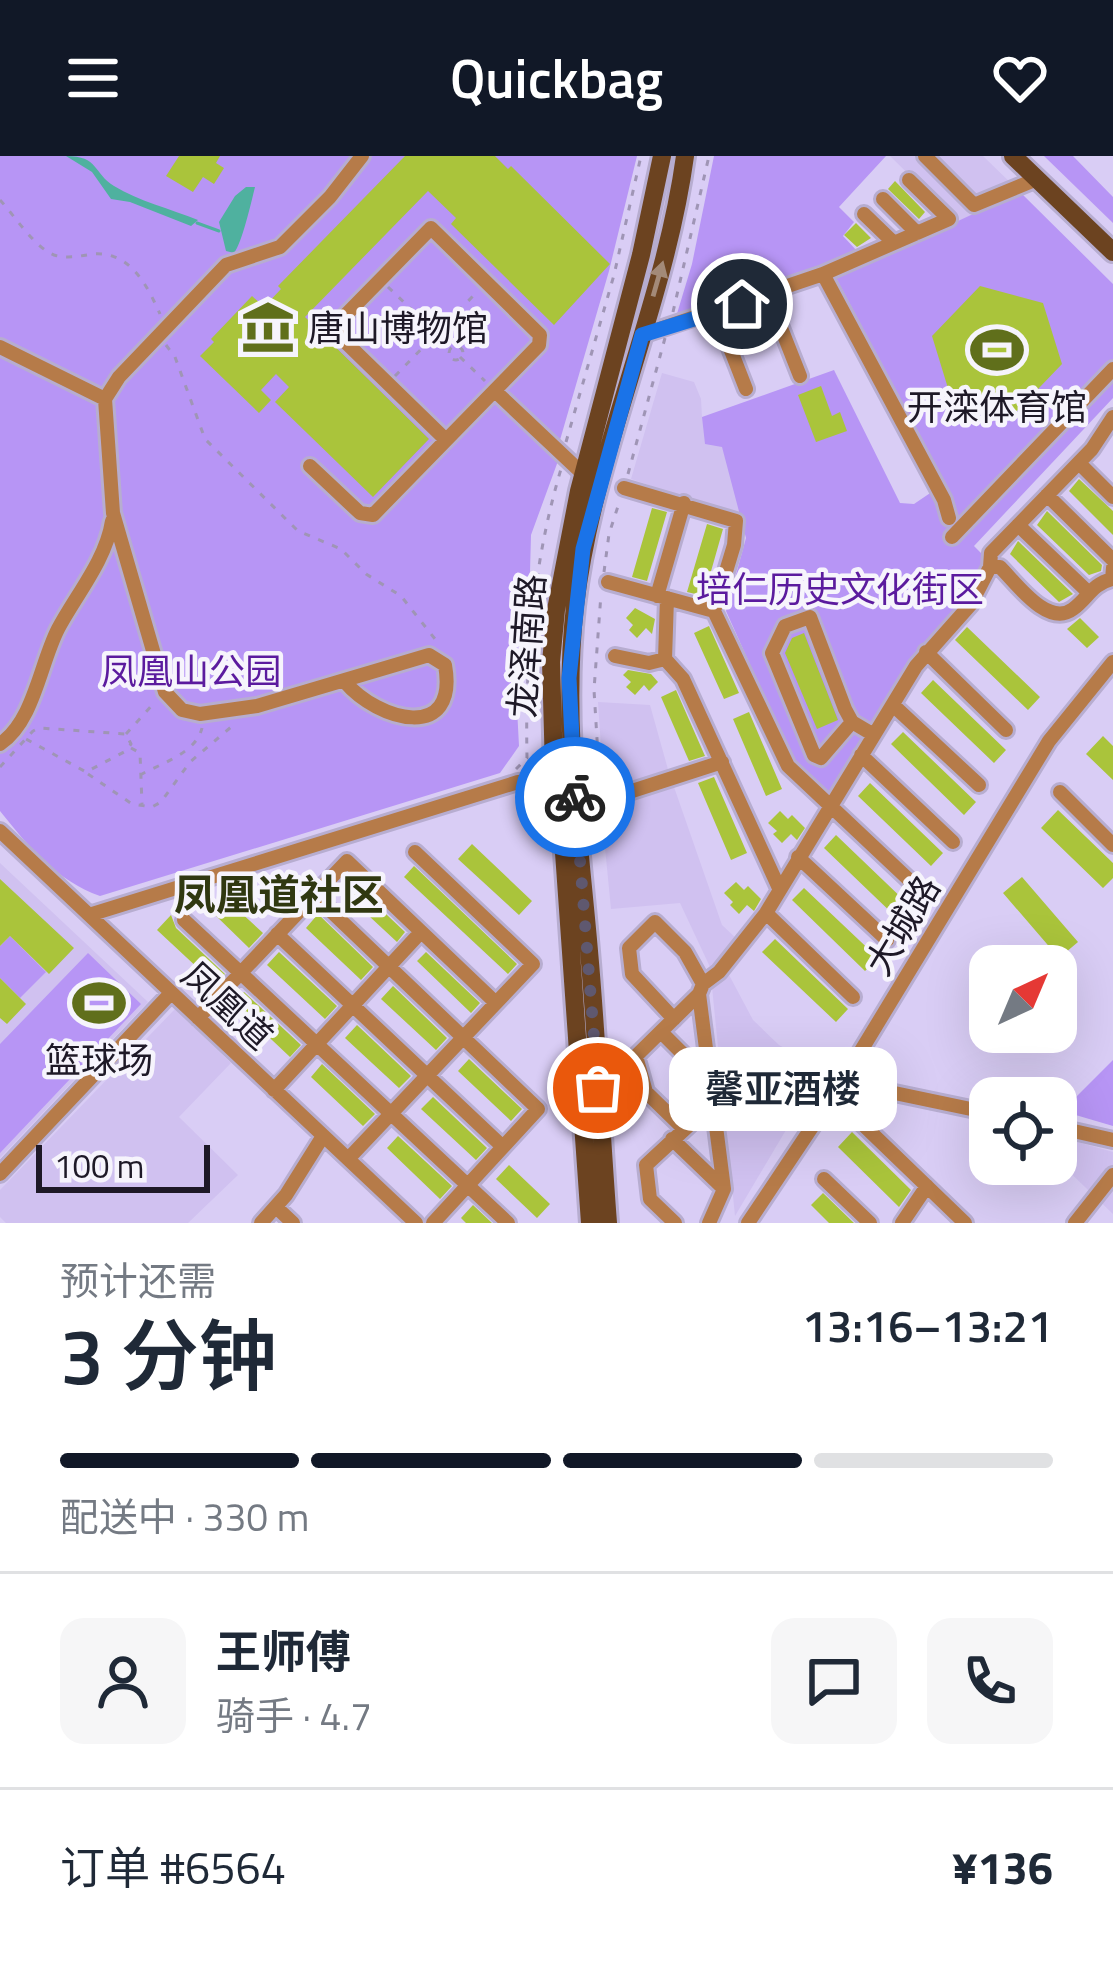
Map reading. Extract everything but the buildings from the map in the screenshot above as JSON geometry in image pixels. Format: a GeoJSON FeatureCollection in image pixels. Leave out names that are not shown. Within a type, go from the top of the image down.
{"type":"FeatureCollection","features":[{"type":"Feature","properties":{"kind":"main road","name":"龙泽南路"},"geometry":{"type":"LineString","coordinates":[[594,1222],[566,791],[551,662],[563,568],[662,156]]}},
{"type":"Feature","properties":{"kind":"main road","name":"龙泽南路"},"geometry":{"type":"LineString","coordinates":[[566,791],[569,678],[583,549],[664,256],[685,156]]}},
{"type":"Feature","properties":{"kind":"main road"},"geometry":{"type":"LineString","coordinates":[[1013,156],[1113,252]]}},
{"type":"Feature","properties":{"kind":"street"},"geometry":{"type":"LineString","coordinates":[[345,682],[373,707],[406,716],[427,717],[441,709],[449,688],[445,665],[429,655],[257,706],[200,715],[182,710],[165,692],[113,513],[105,399],[119,377],[226,265],[280,247],[330,197],[362,156]]}},
{"type":"Feature","properties":{"kind":"street"},"geometry":{"type":"LineString","coordinates":[[925,156],[974,205],[1036,179]]}},
{"type":"Feature","properties":{"kind":"street"},"geometry":{"type":"LineString","coordinates":[[642,335],[768,296],[949,219],[909,180]]}},
{"type":"Feature","properties":{"kind":"street"},"geometry":{"type":"LineString","coordinates":[[883,199],[917,233]]}},
{"type":"Feature","properties":{"kind":"street"},"geometry":{"type":"LineString","coordinates":[[864,214],[894,243]]}},
{"type":"Feature","properties":{"kind":"street"},"geometry":{"type":"LineString","coordinates":[[310,466],[360,514],[373,515],[538,346],[540,335],[431,229],[332,329],[446,440]]}},
{"type":"Feature","properties":{"kind":"street"},"geometry":{"type":"LineString","coordinates":[[823,274],[944,500],[949,518]]}},
{"type":"Feature","properties":{"kind":"street"},"geometry":{"type":"LineString","coordinates":[[768,296],[800,376]]}},
{"type":"Feature","properties":{"kind":"street"},"geometry":{"type":"LineString","coordinates":[[716,312],[746,389]]}},
{"type":"Feature","properties":{"kind":"street"},"geometry":{"type":"LineString","coordinates":[[0,347],[105,399]]}},
{"type":"Feature","properties":{"kind":"street"},"geometry":{"type":"LineString","coordinates":[[952,537],[1113,370]]}},
{"type":"Feature","properties":{"kind":"street"},"geometry":{"type":"LineString","coordinates":[[495,391],[584,474]]}},
{"type":"Feature","properties":{"kind":"street"},"geometry":{"type":"LineString","coordinates":[[724,1189],[646,1092],[636,1056],[719,972],[766,913],[926,652],[971,604],[990,566],[991,553],[1110,428]]}},
{"type":"Feature","properties":{"kind":"street"},"geometry":{"type":"LineString","coordinates":[[1078,463],[1113,497]]}},
{"type":"Feature","properties":{"kind":"street"},"geometry":{"type":"LineString","coordinates":[[624,488],[736,521],[734,545],[714,611],[788,766],[923,893]]}},
{"type":"Feature","properties":{"kind":"street"},"geometry":{"type":"LineString","coordinates":[[990,566],[1000,567],[1051,613],[1070,612],[1088,592],[1112,579],[1113,564],[1048,495]]}},
{"type":"Feature","properties":{"kind":"street"},"geometry":{"type":"LineString","coordinates":[[684,503],[662,597],[665,659],[682,679],[779,888]]}},
{"type":"Feature","properties":{"kind":"street"},"geometry":{"type":"LineString","coordinates":[[0,744],[12,735],[32,695],[56,634],[108,537],[113,513]]}},
{"type":"Feature","properties":{"kind":"street"},"geometry":{"type":"LineString","coordinates":[[1018,525],[1088,592]]}},
{"type":"Feature","properties":{"kind":"street"},"geometry":{"type":"LineString","coordinates":[[608,582],[714,611]]}},
{"type":"Feature","properties":{"kind":"street"},"geometry":{"type":"LineString","coordinates":[[852,722],[827,755],[814,755],[772,653],[785,626],[810,617],[852,722],[874,735]]}},
{"type":"Feature","properties":{"kind":"street"},"geometry":{"type":"LineString","coordinates":[[926,652],[1006,730]]}},
{"type":"Feature","properties":{"kind":"street"},"geometry":{"type":"LineString","coordinates":[[615,656],[649,663],[665,659]]}},
{"type":"Feature","properties":{"kind":"street","name":"大城路"},"geometry":{"type":"LineString","coordinates":[[748,1223],[842,1082],[1049,740],[1113,662]]}},
{"type":"Feature","properties":{"kind":"street"},"geometry":{"type":"LineString","coordinates":[[759,703],[787,689]]}},
{"type":"Feature","properties":{"kind":"street"},"geometry":{"type":"LineString","coordinates":[[893,705],[979,785]]}},
{"type":"Feature","properties":{"kind":"street"},"geometry":{"type":"LineString","coordinates":[[861,755],[953,842]]}},
{"type":"Feature","properties":{"kind":"street"},"geometry":{"type":"LineString","coordinates":[[89,915],[518,782],[538,781],[601,801],[722,762]]}},
{"type":"Feature","properties":{"kind":"street"},"geometry":{"type":"LineString","coordinates":[[1060,792],[1112,842]]}},
{"type":"Feature","properties":{"kind":"street","name":"凤凰道"},"geometry":{"type":"LineString","coordinates":[[0,831],[416,1223]]}},
{"type":"Feature","properties":{"kind":"street"},"geometry":{"type":"LineString","coordinates":[[348,1159],[532,964],[415,852]]}},
{"type":"Feature","properties":{"kind":"street"},"geometry":{"type":"LineString","coordinates":[[798,857],[886,940]]}},
{"type":"Feature","properties":{"kind":"street"},"geometry":{"type":"LineString","coordinates":[[197,1018],[346,861],[496,1003]]}},
{"type":"Feature","properties":{"kind":"street"},"geometry":{"type":"LineString","coordinates":[[314,895],[538,1109],[433,1223]]}},
{"type":"Feature","properties":{"kind":"street"},"geometry":{"type":"LineString","coordinates":[[766,913],[853,997]]}},
{"type":"Feature","properties":{"kind":"street"},"geometry":{"type":"LineString","coordinates":[[184,920],[508,1223]]}},
{"type":"Feature","properties":{"kind":"street"},"geometry":{"type":"LineString","coordinates":[[674,1018],[632,974],[629,948],[655,922],[686,952],[702,989],[724,1189],[710,1223]]}},
{"type":"Feature","properties":{"kind":"street"},"geometry":{"type":"LineString","coordinates":[[274,1090],[421,932]]}},
{"type":"Feature","properties":{"kind":"street"},"geometry":{"type":"LineString","coordinates":[[278,934],[502,1147]]}},
{"type":"Feature","properties":{"kind":"street"},"geometry":{"type":"LineString","coordinates":[[0,1174],[171,992]]}},
{"type":"Feature","properties":{"kind":"street"},"geometry":{"type":"LineString","coordinates":[[661,1031],[710,1081]]}},
{"type":"Feature","properties":{"kind":"street"},"geometry":{"type":"LineString","coordinates":[[842,1082],[969,1109]]}},
{"type":"Feature","properties":{"kind":"street"},"geometry":{"type":"LineString","coordinates":[[675,1223],[650,1199],[646,1165],[712,1102]]}},
{"type":"Feature","properties":{"kind":"street"},"geometry":{"type":"LineString","coordinates":[[854,1116],[965,1223]]}},
{"type":"Feature","properties":{"kind":"street"},"geometry":{"type":"LineString","coordinates":[[1077,1132],[1113,1140]]}},
{"type":"Feature","properties":{"kind":"street"},"geometry":{"type":"LineString","coordinates":[[261,1223],[323,1136]]}},
{"type":"Feature","properties":{"kind":"street"},"geometry":{"type":"LineString","coordinates":[[1075,1223],[1113,1175]]}},
{"type":"Feature","properties":{"kind":"street"},"geometry":{"type":"LineString","coordinates":[[824,1180],[870,1223]]}},
{"type":"Feature","properties":{"kind":"street"},"geometry":{"type":"LineString","coordinates":[[902,1223],[927,1186]]}},
{"type":"Feature","properties":{"kind":"street"},"geometry":{"type":"LineString","coordinates":[[276,1207],[293,1223]]}},
{"type":"Feature","properties":{"kind":"path"},"geometry":{"type":"LineString","coordinates":[[500,777],[521,767],[527,758],[526,674],[548,511],[641,156]]}},
{"type":"Feature","properties":{"kind":"path"},"geometry":{"type":"LineString","coordinates":[[0,200],[45,250],[55,255],[101,254],[129,265],[149,290],[206,439],[298,531],[341,549],[366,574],[401,596],[435,639]]}},
{"type":"Feature","properties":{"kind":"path"},"geometry":{"type":"LineString","coordinates":[[380,279],[452,348]]}},
{"type":"Feature","properties":{"kind":"path"},"geometry":{"type":"LineString","coordinates":[[387,383],[486,283]]}},
{"type":"Feature","properties":{"kind":"path"},"geometry":{"type":"LineString","coordinates":[[456,344],[464,352],[456,361],[447,353],[452,348],[456,344]]}},
{"type":"Feature","properties":{"kind":"path"},"geometry":{"type":"LineString","coordinates":[[460,356],[495,391]]}},
{"type":"Feature","properties":{"kind":"path"},"geometry":{"type":"LineString","coordinates":[[601,791],[594,690],[601,597],[609,534],[624,488]]}},
{"type":"Feature","properties":{"kind":"path"},"geometry":{"type":"LineString","coordinates":[[0,767],[33,731],[126,734],[165,692]]}},
{"type":"Feature","properties":{"kind":"path"},"geometry":{"type":"LineString","coordinates":[[26,739],[142,806],[161,802],[190,763],[257,706]]}},
{"type":"Feature","properties":{"kind":"path"},"geometry":{"type":"LineString","coordinates":[[140,775],[199,740],[200,715]]}},
{"type":"Feature","properties":{"kind":"path"},"geometry":{"type":"LineString","coordinates":[[126,734],[129,748]]}},
{"type":"Feature","properties":{"kind":"path"},"geometry":{"type":"LineString","coordinates":[[129,748],[140,753],[142,806]]}},
{"type":"Feature","properties":{"kind":"path"},"geometry":{"type":"LineString","coordinates":[[86,772],[129,748]]}},
{"type":"Feature","properties":{"kind":"shaded area"},"geometry":{"type":"Polygon","coordinates":[[[66,156],[90,162],[123,191],[198,220],[191,226],[111,199],[92,172],[66,156]]]}},
{"type":"Feature","properties":{"kind":"shaded area"},"geometry":{"type":"Polygon","coordinates":[[[890,156],[983,156],[1020,192],[957,222],[890,156]]]}},
{"type":"Feature","properties":{"kind":"shaded area"},"geometry":{"type":"Polygon","coordinates":[[[246,187],[255,187],[234,253],[226,251],[219,222],[246,187]]]}},
{"type":"Feature","properties":{"kind":"shaded area"},"geometry":{"type":"Polygon","coordinates":[[[662,373],[694,382],[702,417],[722,446],[743,517],[631,479],[662,373]]]}},
{"type":"Feature","properties":{"kind":"shaded area"},"geometry":{"type":"Polygon","coordinates":[[[598,702],[650,705],[669,773],[604,792],[598,702]]]}},
{"type":"Feature","properties":{"kind":"shaded area"},"geometry":{"type":"Polygon","coordinates":[[[674,787],[722,925],[738,940],[720,958],[753,1020],[779,1045],[822,1069],[735,1216],[710,967],[680,903],[611,909],[601,807],[674,787]]]}},
{"type":"Feature","properties":{"kind":"shaded area"},"geometry":{"type":"Polygon","coordinates":[[[0,863],[148,1002],[0,1158],[0,863]]]}},
{"type":"Feature","properties":{"kind":"shaded area"},"geometry":{"type":"Polygon","coordinates":[[[175,1009],[231,1063],[179,1117],[238,1175],[188,1223],[6,1223],[0,1217],[0,1190],[175,1009]]]}},
{"type":"Feature","properties":{"kind":"shaded area"},"geometry":{"type":"Polygon","coordinates":[[[1077,1142],[1113,1152],[1113,1214],[1077,1179],[1077,1142]]]}},
{"type":"Feature","properties":{"kind":"green space","name":"凤凰山公园"},"geometry":{"type":"Polygon","coordinates":[[[0,156],[637,156],[558,461],[531,535],[515,670],[519,746],[500,773],[100,896],[57,872],[0,811],[0,156]]]}},
{"type":"Feature","properties":{"kind":"green space"},"geometry":{"type":"Polygon","coordinates":[[[714,156],[886,156],[839,207],[854,222],[843,236],[858,252],[832,269],[824,266],[676,317],[714,156]]]}},
{"type":"Feature","properties":{"kind":"green space"},"geometry":{"type":"Polygon","coordinates":[[[1044,156],[1073,156],[1113,197],[1113,223],[1044,156]]]}},
{"type":"Feature","properties":{"kind":"green space","name":"培仁历史文化街区"},"geometry":{"type":"Polygon","coordinates":[[[1020,192],[1113,284],[1113,398],[974,546],[986,558],[971,597],[830,796],[824,796],[794,763],[726,611],[746,538],[722,447],[705,444],[702,417],[834,370],[900,503],[914,504],[945,483],[836,278],[1020,192]]]}},
{"type":"Feature","properties":{"kind":"green space"},"geometry":{"type":"Polygon","coordinates":[[[10,936],[46,972],[20,998],[0,978],[0,946],[10,936]]]}},
{"type":"Feature","properties":{"kind":"green space"},"geometry":{"type":"Polygon","coordinates":[[[88,953],[141,1004],[0,1153],[0,1044],[88,953]]]}},
{"type":"Feature","properties":{"kind":"green space"},"geometry":{"type":"Polygon","coordinates":[[[1113,1060],[1113,1126],[1077,1115],[1077,1096],[1113,1060]]]}},
{"type":"Feature","properties":{"kind":"waterway"},"geometry":{"type":"LineString","coordinates":[[197,223],[219,231]]}},
{"type":"Feature","properties":{"kind":"way so far"},"geometry":{"type":"LineString","coordinates":[[575,797],[598,1088]]}},
{"type":"Feature","properties":{"kind":"place","name":"唐山博物馆"},"geometry":{"type":"Point","coordinates":[268,327]}},
{"type":"Feature","properties":{"kind":"place","name":"开滦体育馆"},"geometry":{"type":"Point","coordinates":[997,350]}},
{"type":"Feature","properties":{"kind":"place","name":"篮球场"},"geometry":{"type":"Point","coordinates":[99,1003]}},
{"type":"Feature","properties":{"kind":"place","name":"馨亚酒楼"},"geometry":{"type":"Point","coordinates":[598,1088]}},
{"type":"Feature","properties":{"kind":"district","name":"凤凰道社区"},"geometry":{"type":"Point","coordinates":[279,894]}},
{"type":"Feature","properties":{"kind":"route"},"geometry":{"type":"LineString","coordinates":[[575,797],[569,678],[583,549],[642,335],[742,304]]}}]}
